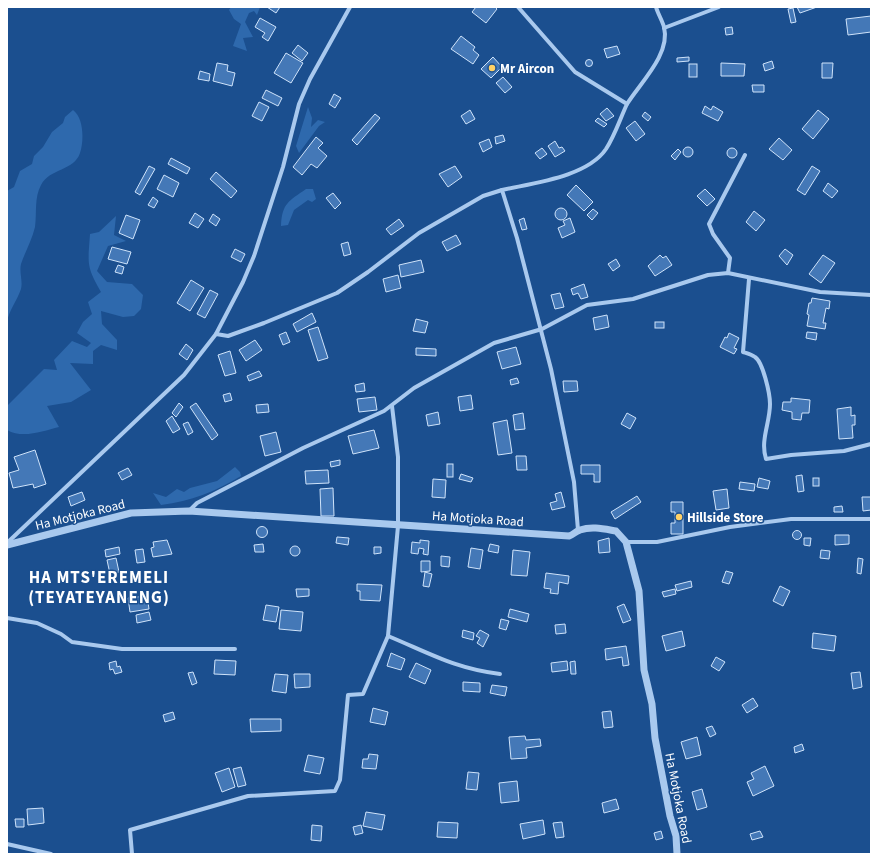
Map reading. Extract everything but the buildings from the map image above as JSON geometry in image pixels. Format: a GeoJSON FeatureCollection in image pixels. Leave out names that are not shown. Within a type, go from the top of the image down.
{"type":"FeatureCollection","features":[{"type":"Feature","properties":{"kind":"street"},"geometry":{"type":"LineString","coordinates":[[7,544],[184,375],[216,334],[243,282],[254,256],[282,167],[299,104],[310,79],[350,7]]}},
{"type":"Feature","properties":{"kind":"street"},"geometry":{"type":"LineString","coordinates":[[216,334],[228,336],[264,323],[336,293],[368,272],[419,233],[483,196],[502,190],[567,175],[598,158],[611,138],[627,104],[658,60],[665,44],[664,28],[656,7]]}},
{"type":"Feature","properties":{"kind":"street"},"geometry":{"type":"LineString","coordinates":[[664,28],[719,7]]}},
{"type":"Feature","properties":{"kind":"street"},"geometry":{"type":"LineString","coordinates":[[520,8],[574,72],[627,104]]}},
{"type":"Feature","properties":{"kind":"street"},"geometry":{"type":"LineString","coordinates":[[728,273],[730,258],[713,234],[710,224],[745,155]]}},
{"type":"Feature","properties":{"kind":"street"},"geometry":{"type":"LineString","coordinates":[[502,190],[542,329],[569,454],[574,482],[578,530]]}},
{"type":"Feature","properties":{"kind":"street"},"geometry":{"type":"LineString","coordinates":[[189,511],[197,503],[303,448],[384,411],[414,388],[494,343],[542,329],[587,305],[633,299],[708,275],[728,273],[750,279],[820,292],[871,295]]}},
{"type":"Feature","properties":{"kind":"street"},"geometry":{"type":"LineString","coordinates":[[750,279],[743,352],[755,357],[763,369],[770,403],[764,434],[763,448],[766,459],[791,454],[844,451],[871,444]]}},
{"type":"Feature","properties":{"kind":"street"},"geometry":{"type":"LineString","coordinates":[[132,854],[130,830],[141,825],[166,821],[248,796],[335,791],[340,780],[348,696],[363,694],[388,636],[398,526],[398,457],[392,406]]}},
{"type":"Feature","properties":{"kind":"street","name":"Ha Motjoka Road"},"geometry":{"type":"LineString","coordinates":[[7,544],[131,513],[189,511],[398,526],[430,526],[569,536],[578,530],[596,528],[616,531],[626,542],[639,591],[644,670],[652,704],[655,738],[670,816],[676,836],[677,854]]}},
{"type":"Feature","properties":{"kind":"street"},"geometry":{"type":"LineString","coordinates":[[626,542],[657,542],[730,527],[790,519],[871,519]]}},
{"type":"Feature","properties":{"kind":"street"},"geometry":{"type":"LineString","coordinates":[[7,618],[37,623],[61,634],[72,642],[122,649],[235,650]]}},
{"type":"Feature","properties":{"kind":"street"},"geometry":{"type":"LineString","coordinates":[[388,636],[453,665],[476,672],[500,674]]}},
{"type":"Feature","properties":{"kind":"street"},"geometry":{"type":"LineString","coordinates":[[7,844],[51,854]]}},
{"type":"Feature","properties":{"kind":"shaded area"},"geometry":{"type":"Polygon","coordinates":[[[231,7],[260,7],[257,15],[254,11],[249,13],[245,22],[253,37],[243,38],[247,51],[233,46],[241,24],[234,19],[229,10],[231,7]]]}},
{"type":"Feature","properties":{"kind":"shaded area"},"geometry":{"type":"Polygon","coordinates":[[[308,107],[312,118],[311,127],[318,120],[325,122],[319,126],[299,153],[296,146],[308,107]]]}},
{"type":"Feature","properties":{"kind":"shaded area"},"geometry":{"type":"Polygon","coordinates":[[[73,110],[79,118],[82,130],[80,153],[73,163],[50,175],[41,185],[37,200],[35,227],[21,264],[21,289],[9,313],[7,322],[7,191],[14,187],[20,171],[32,164],[34,156],[43,147],[52,132],[63,123],[65,117],[73,110]]]}},
{"type":"Feature","properties":{"kind":"shaded area"},"geometry":{"type":"Polygon","coordinates":[[[306,189],[313,189],[316,199],[312,202],[308,200],[294,210],[288,225],[281,226],[285,207],[291,200],[306,189]]]}},
{"type":"Feature","properties":{"kind":"shaded area"},"geometry":{"type":"Polygon","coordinates":[[[116,216],[114,235],[126,241],[108,246],[97,271],[107,282],[132,284],[143,295],[141,309],[134,316],[123,317],[101,311],[102,324],[117,340],[117,350],[101,345],[93,351],[93,364],[70,363],[91,390],[71,402],[47,406],[59,427],[26,434],[13,433],[7,430],[7,406],[44,369],[57,370],[54,360],[72,341],[87,347],[91,343],[77,333],[83,322],[92,314],[88,302],[101,292],[90,270],[90,234],[99,232],[116,216]]]}},
{"type":"Feature","properties":{"kind":"shaded area"},"geometry":{"type":"Polygon","coordinates":[[[235,467],[240,472],[241,476],[221,487],[193,498],[161,505],[153,493],[166,497],[177,489],[184,492],[190,488],[217,481],[235,467]]]}},
{"type":"Feature","properties":{"kind":"place","name":"Mr Aircon"},"geometry":{"type":"Point","coordinates":[492,68]}},
{"type":"Feature","properties":{"kind":"place","name":"Hillside Store"},"geometry":{"type":"Point","coordinates":[679,517]}},
{"type":"Feature","properties":{"kind":"district","name":"HA MTS'EREMELI (TEYATEYANENG)"},"geometry":{"type":"Point","coordinates":[99,587]}}]}
